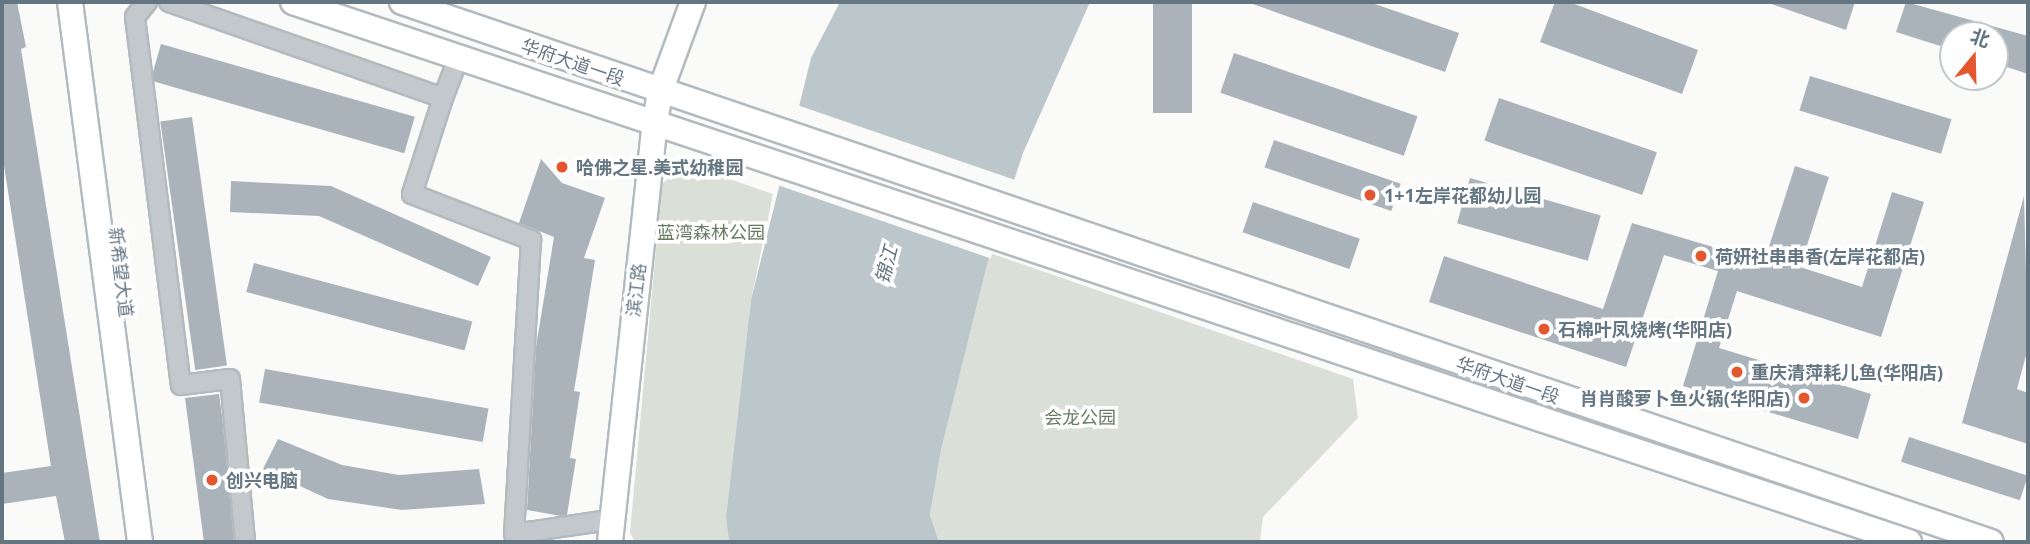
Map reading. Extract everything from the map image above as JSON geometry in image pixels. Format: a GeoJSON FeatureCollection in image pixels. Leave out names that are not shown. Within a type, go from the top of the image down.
{"type":"FeatureCollection","features":[{"type":"Feature","properties":{"kind":"main road"},"geometry":{"type":"LineString","coordinates":[[69,2],[140,542]]}},
{"type":"Feature","properties":{"kind":"main road","name":"新希望大道"},"geometry":{"type":"LineString","coordinates":[[87,2],[155,542]]}},
{"type":"Feature","properties":{"kind":"main road"},"geometry":{"type":"LineString","coordinates":[[293,2],[743,150],[1909,542]]}},
{"type":"Feature","properties":{"kind":"main road","name":"华府大道一段"},"geometry":{"type":"LineString","coordinates":[[402,2],[745,122],[1991,542]]}},
{"type":"Feature","properties":{"kind":"main road","name":"滨江路"},"geometry":{"type":"LineString","coordinates":[[609,531],[655,123],[660,92],[693,2]]}},
{"type":"Feature","properties":{"kind":"street"},"geometry":{"type":"LineString","coordinates":[[147,2],[135,16],[181,385],[230,379],[245,542]]}},
{"type":"Feature","properties":{"kind":"street"},"geometry":{"type":"LineString","coordinates":[[169,2],[443,98]]}},
{"type":"Feature","properties":{"kind":"street"},"geometry":{"type":"LineString","coordinates":[[459,56],[412,194],[531,240],[513,538],[609,531]]}},
{"type":"Feature","properties":{"kind":"green space","name":"蓝湾森林公园"},"geometry":{"type":"Polygon","coordinates":[[[686,164],[773,194],[751,300],[726,517],[729,542],[635,542],[630,533],[662,184],[686,164]]]}},
{"type":"Feature","properties":{"kind":"green space","name":"会龙公园"},"geometry":{"type":"Polygon","coordinates":[[[990,253],[1353,379],[1358,418],[1263,517],[1260,542],[939,542],[930,515],[941,450],[990,253]]]}},
{"type":"Feature","properties":{"kind":"water","name":"锦江"},"geometry":{"type":"Polygon","coordinates":[[[840,2],[1090,2],[1023,153],[990,253],[941,450],[930,515],[939,542],[729,542],[726,517],[751,300],[811,58],[840,2]]]}},
{"type":"Feature","properties":{"kind":"pier"},"geometry":{"type":"Polygon","coordinates":[[[797,105],[1017,181],[991,258],[770,183],[797,105]]]}},
{"type":"Feature","properties":{"kind":"building"},"geometry":{"type":"Polygon","coordinates":[[[2,2],[17,2],[26,47],[21,49],[100,542],[65,542],[56,496],[2,504],[2,473],[51,466],[2,153],[2,2]]]}},
{"type":"Feature","properties":{"kind":"building"},"geometry":{"type":"Polygon","coordinates":[[[1153,2],[1192,2],[1192,113],[1153,113],[1153,2]]]}},
{"type":"Feature","properties":{"kind":"building"},"geometry":{"type":"Polygon","coordinates":[[[1247,2],[1369,2],[1459,33],[1445,72],[1247,2]]]}},
{"type":"Feature","properties":{"kind":"building"},"geometry":{"type":"Polygon","coordinates":[[[1555,2],[1569,2],[1698,50],[1682,94],[1540,42],[1555,2]]]}},
{"type":"Feature","properties":{"kind":"building"},"geometry":{"type":"Polygon","coordinates":[[[1766,2],[1855,2],[1846,30],[1766,2]]]}},
{"type":"Feature","properties":{"kind":"building"},"geometry":{"type":"Polygon","coordinates":[[[1906,2],[1974,21],[1939,21],[1939,46],[1896,32],[1906,2]]]}},
{"type":"Feature","properties":{"kind":"building"},"geometry":{"type":"Polygon","coordinates":[[[2009,31],[2028,36],[2028,74],[2009,68],[2009,31]]]}},
{"type":"Feature","properties":{"kind":"building"},"geometry":{"type":"Polygon","coordinates":[[[161,44],[415,117],[404,153],[151,81],[161,44]]]}},
{"type":"Feature","properties":{"kind":"building"},"geometry":{"type":"Polygon","coordinates":[[[1234,53],[1417,116],[1404,156],[1220,93],[1234,53]]]}},
{"type":"Feature","properties":{"kind":"building"},"geometry":{"type":"Polygon","coordinates":[[[1810,76],[1952,119],[1941,154],[1799,110],[1810,76]]]}},
{"type":"Feature","properties":{"kind":"building"},"geometry":{"type":"Polygon","coordinates":[[[1499,98],[1657,152],[1642,195],[1484,141],[1499,98]]]}},
{"type":"Feature","properties":{"kind":"building"},"geometry":{"type":"Polygon","coordinates":[[[192,117],[227,366],[195,370],[160,121],[192,117]]]}},
{"type":"Feature","properties":{"kind":"building"},"geometry":{"type":"Polygon","coordinates":[[[1274,140],[1401,184],[1391,211],[1265,167],[1274,140]]]}},
{"type":"Feature","properties":{"kind":"building"},"geometry":{"type":"Polygon","coordinates":[[[541,159],[562,183],[605,198],[584,258],[595,260],[574,391],[580,392],[570,458],[576,459],[567,515],[561,516],[527,510],[536,347],[554,237],[519,223],[541,159]]]}},
{"type":"Feature","properties":{"kind":"building"},"geometry":{"type":"Polygon","coordinates":[[[1795,166],[1829,177],[1800,267],[1862,287],[1892,192],[1924,202],[1881,337],[1737,291],[1719,348],[1871,394],[1858,439],[1683,386],[1718,271],[1664,255],[1626,367],[1429,302],[1444,256],[1603,309],[1632,223],[1764,262],[1795,166]]]}},
{"type":"Feature","properties":{"kind":"building"},"geometry":{"type":"Polygon","coordinates":[[[1470,178],[1601,215],[1588,261],[1457,223],[1470,178]]]}},
{"type":"Feature","properties":{"kind":"building"},"geometry":{"type":"Polygon","coordinates":[[[231,181],[331,186],[491,257],[478,286],[319,216],[230,212],[231,181]]]}},
{"type":"Feature","properties":{"kind":"building"},"geometry":{"type":"Polygon","coordinates":[[[2024,196],[2028,348],[2017,389],[2028,393],[2028,444],[1962,423],[2024,196]]]}},
{"type":"Feature","properties":{"kind":"building"},"geometry":{"type":"Polygon","coordinates":[[[1253,202],[1360,239],[1349,269],[1243,232],[1253,202]]]}},
{"type":"Feature","properties":{"kind":"building"},"geometry":{"type":"Polygon","coordinates":[[[254,263],[472,321],[465,350],[246,292],[254,263]]]}},
{"type":"Feature","properties":{"kind":"building"},"geometry":{"type":"Polygon","coordinates":[[[265,369],[489,408],[483,442],[259,402],[265,369]]]}},
{"type":"Feature","properties":{"kind":"building"},"geometry":{"type":"Polygon","coordinates":[[[219,394],[234,542],[204,542],[185,398],[219,394]]]}},
{"type":"Feature","properties":{"kind":"building"},"geometry":{"type":"Polygon","coordinates":[[[1909,437],[2028,476],[2020,500],[1901,462],[1909,437]]]}},
{"type":"Feature","properties":{"kind":"building"},"geometry":{"type":"Polygon","coordinates":[[[278,439],[342,465],[399,475],[479,469],[485,504],[402,510],[328,499],[263,469],[278,439]]]}},
{"type":"Feature","properties":{"kind":"place","name":"哈佛之星.美式幼稚园"},"geometry":{"type":"Point","coordinates":[562,167]}},
{"type":"Feature","properties":{"kind":"place","name":"1+1左岸花都幼儿园"},"geometry":{"type":"Point","coordinates":[1370,195]}},
{"type":"Feature","properties":{"kind":"place","name":"荷妍社串串香(左岸花都店)"},"geometry":{"type":"Point","coordinates":[1701,256]}},
{"type":"Feature","properties":{"kind":"place","name":"石棉叶凤烧烤(华阳店)"},"geometry":{"type":"Point","coordinates":[1544,329]}},
{"type":"Feature","properties":{"kind":"place","name":"重庆清萍耗儿鱼(华阳店)"},"geometry":{"type":"Point","coordinates":[1737,372]}},
{"type":"Feature","properties":{"kind":"place","name":"肖肖酸萝卜鱼火锅(华阳店)"},"geometry":{"type":"Point","coordinates":[1804,398]}},
{"type":"Feature","properties":{"kind":"place","name":"创兴电脑"},"geometry":{"type":"Point","coordinates":[212,480]}}]}
